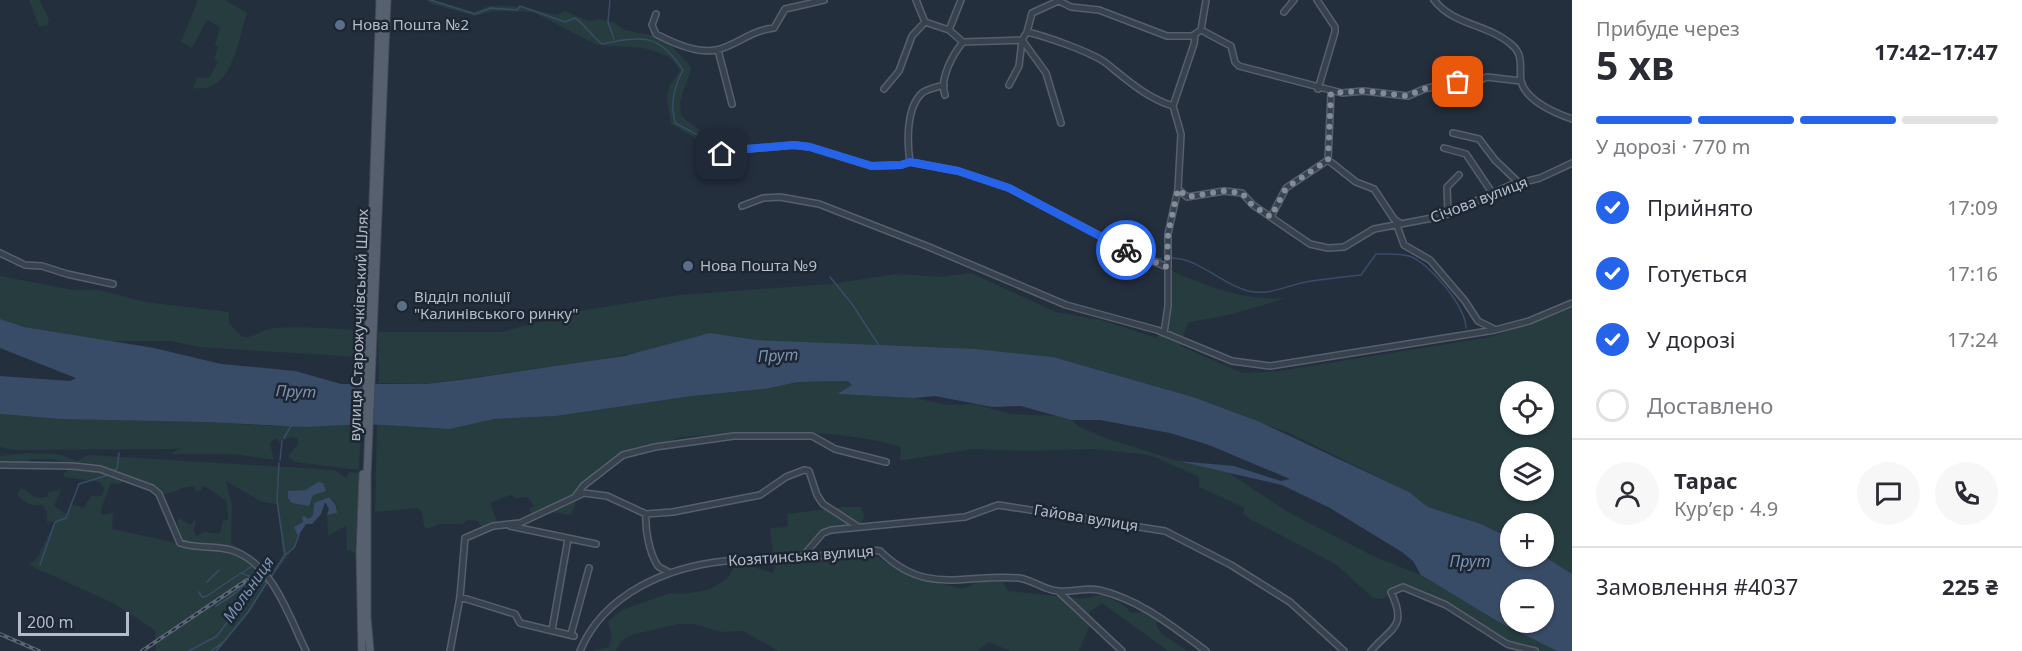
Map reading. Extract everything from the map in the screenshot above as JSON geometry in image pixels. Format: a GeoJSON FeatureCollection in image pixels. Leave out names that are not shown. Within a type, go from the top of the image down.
{"type":"FeatureCollection","features":[{"type":"Feature","properties":{"kind":"main road","name":"вулиця Старожучківський Шлях"},"geometry":{"type":"LineString","coordinates":[[374,248],[380,0]]}},
{"type":"Feature","properties":{"kind":"main road","name":"вулиця Старожучківський Шлях"},"geometry":{"type":"LineString","coordinates":[[362,651],[365,476],[387,0]]}},
{"type":"Feature","properties":{"kind":"main road","name":"вулиця Старожучківський Шлях"},"geometry":{"type":"LineString","coordinates":[[363,617],[370,651]]}},
{"type":"Feature","properties":{"kind":"street"},"geometry":{"type":"LineString","coordinates":[[656,14],[652,25],[656,34],[676,44],[718,50],[750,34],[774,28],[784,9],[824,0]]}},
{"type":"Feature","properties":{"kind":"street"},"geometry":{"type":"LineString","coordinates":[[916,0],[925,22],[949,30],[963,42],[1022,40]]}},
{"type":"Feature","properties":{"kind":"street"},"geometry":{"type":"LineString","coordinates":[[949,30],[961,0]]}},
{"type":"Feature","properties":{"kind":"street"},"geometry":{"type":"LineString","coordinates":[[1009,85],[1020,66],[1022,40],[1032,14],[1057,0],[1071,7],[1108,13],[1160,34],[1195,35],[1201,30],[1206,0]]}},
{"type":"Feature","properties":{"kind":"street"},"geometry":{"type":"LineString","coordinates":[[1284,12],[1293,0]]}},
{"type":"Feature","properties":{"kind":"street"},"geometry":{"type":"LineString","coordinates":[[1317,0],[1335,27],[1318,89]]}},
{"type":"Feature","properties":{"kind":"street"},"geometry":{"type":"LineString","coordinates":[[1434,0],[1452,16],[1488,28],[1512,45],[1520,56],[1521,81],[1525,90],[1542,105],[1572,118]]}},
{"type":"Feature","properties":{"kind":"street"},"geometry":{"type":"LineString","coordinates":[[884,89],[899,71],[912,36],[925,22]]}},
{"type":"Feature","properties":{"kind":"street"},"geometry":{"type":"LineString","coordinates":[[1201,30],[1231,46],[1235,62],[1239,66],[1331,93],[1363,91],[1407,96],[1424,89],[1454,82],[1474,82],[1487,77],[1521,81]]}},
{"type":"Feature","properties":{"kind":"street"},"geometry":{"type":"LineString","coordinates":[[1027,32],[1052,39],[1103,61],[1130,84],[1153,98],[1173,106]]}},
{"type":"Feature","properties":{"kind":"street"},"geometry":{"type":"LineString","coordinates":[[1164,333],[1168,306],[1168,234],[1178,189],[1181,134],[1173,106],[1195,35]]}},
{"type":"Feature","properties":{"kind":"street"},"geometry":{"type":"LineString","coordinates":[[1022,40],[1046,73],[1061,123]]}},
{"type":"Feature","properties":{"kind":"street"},"geometry":{"type":"LineString","coordinates":[[945,95],[944,85],[954,54],[963,42]]}},
{"type":"Feature","properties":{"kind":"street"},"geometry":{"type":"LineString","coordinates":[[718,50],[732,104]]}},
{"type":"Feature","properties":{"kind":"street"},"geometry":{"type":"LineString","coordinates":[[910,162],[907,146],[913,105],[923,92],[944,85]]}},
{"type":"Feature","properties":{"kind":"street"},"geometry":{"type":"LineString","coordinates":[[1328,160],[1331,93]]}},
{"type":"Feature","properties":{"kind":"street"},"geometry":{"type":"LineString","coordinates":[[1453,133],[1479,139],[1495,160],[1518,182]]}},
{"type":"Feature","properties":{"kind":"street"},"geometry":{"type":"LineString","coordinates":[[722,154],[734,150],[794,145],[810,147],[872,166],[901,165],[910,162],[958,171],[1009,188],[1131,252],[1167,267]]}},
{"type":"Feature","properties":{"kind":"street"},"geometry":{"type":"LineString","coordinates":[[1444,148],[1466,154],[1493,194]]}},
{"type":"Feature","properties":{"kind":"street"},"geometry":{"type":"LineString","coordinates":[[1328,160],[1356,182],[1374,189],[1398,223],[1404,245],[1430,260],[1465,301],[1478,321],[1495,330]]}},
{"type":"Feature","properties":{"kind":"street"},"geometry":{"type":"LineString","coordinates":[[1271,217],[1286,188],[1328,160]]}},
{"type":"Feature","properties":{"kind":"street","name":"Січова вулиця"},"geometry":{"type":"LineString","coordinates":[[1178,189],[1187,197],[1224,191],[1242,193],[1252,205],[1310,244],[1328,248],[1344,247],[1384,225],[1448,214],[1518,182],[1540,178],[1572,163]]}},
{"type":"Feature","properties":{"kind":"street"},"geometry":{"type":"LineString","coordinates":[[1448,214],[1447,187],[1459,175]]}},
{"type":"Feature","properties":{"kind":"street"},"geometry":{"type":"LineString","coordinates":[[742,206],[771,197],[789,197],[819,204],[929,247],[1066,305],[1164,333],[1232,361],[1270,366],[1495,330],[1529,321],[1572,303]]}},
{"type":"Feature","properties":{"kind":"street"},"geometry":{"type":"LineString","coordinates":[[1384,225],[1393,217]]}},
{"type":"Feature","properties":{"kind":"street"},"geometry":{"type":"LineString","coordinates":[[0,253],[25,264],[42,266],[113,284]]}},
{"type":"Feature","properties":{"kind":"street"},"geometry":{"type":"LineString","coordinates":[[574,498],[583,486],[623,455],[655,447],[734,436],[812,436],[835,449],[886,462]]}},
{"type":"Feature","properties":{"kind":"street"},"geometry":{"type":"LineString","coordinates":[[0,465],[72,466],[119,474],[152,488],[159,494],[180,543],[190,547],[229,549],[251,560],[270,579],[306,651]]}},
{"type":"Feature","properties":{"kind":"street"},"geometry":{"type":"LineString","coordinates":[[508,526],[593,492],[646,514],[688,510],[760,495],[786,477],[804,470],[809,471],[817,495],[823,504],[859,527]]}},
{"type":"Feature","properties":{"kind":"street","name":"Гайова вулиця"},"geometry":{"type":"LineString","coordinates":[[803,556],[823,533],[859,527],[965,517],[998,505],[1165,531],[1231,565],[1290,602],[1344,651]]}},
{"type":"Feature","properties":{"kind":"street"},"geometry":{"type":"LineString","coordinates":[[646,514],[645,528],[656,562],[659,568],[669,573]]}},
{"type":"Feature","properties":{"kind":"street"},"geometry":{"type":"LineString","coordinates":[[450,651],[460,597],[465,538],[493,526],[508,526],[596,543]]}},
{"type":"Feature","properties":{"kind":"street"},"geometry":{"type":"LineString","coordinates":[[552,630],[568,538]]}},
{"type":"Feature","properties":{"kind":"street","name":"Козятинська вулиця"},"geometry":{"type":"LineString","coordinates":[[580,651],[595,626],[613,604],[636,589],[669,573],[703,564],[880,551],[900,567],[929,579],[968,581],[1020,578],[1038,582],[1059,592],[1096,589],[1155,613],[1206,651]]}},
{"type":"Feature","properties":{"kind":"street"},"geometry":{"type":"LineString","coordinates":[[460,597],[515,614],[520,623],[573,635],[589,568]]}},
{"type":"Feature","properties":{"kind":"street"},"geometry":{"type":"LineString","coordinates":[[1371,651],[1396,626],[1398,608],[1391,592],[1403,587],[1454,609],[1507,644],[1535,651]]}},
{"type":"Feature","properties":{"kind":"street"},"geometry":{"type":"LineString","coordinates":[[1059,592],[1122,651]]}},
{"type":"Feature","properties":{"kind":"green space"},"geometry":{"type":"Polygon","coordinates":[[[29,0],[39,0],[49,19],[47,26],[39,26],[29,0]]]}},
{"type":"Feature","properties":{"kind":"green space"},"geometry":{"type":"Polygon","coordinates":[[[198,0],[225,0],[247,13],[236,50],[225,74],[217,83],[206,88],[193,88],[197,77],[209,78],[218,62],[214,59],[220,27],[207,20],[192,48],[181,42],[198,0]]]}},
{"type":"Feature","properties":{"kind":"green space"},"geometry":{"type":"Polygon","coordinates":[[[426,0],[435,0],[474,12],[489,6],[516,6],[557,15],[565,11],[588,21],[600,19],[613,22],[625,30],[659,37],[670,44],[691,67],[682,95],[681,115],[715,142],[721,155],[715,156],[707,145],[671,124],[667,97],[669,87],[680,70],[670,57],[644,48],[597,45],[533,12],[493,11],[475,16],[432,4],[426,0]]]}},
{"type":"Feature","properties":{"kind":"green space"},"geometry":{"type":"Polygon","coordinates":[[[1169,270],[1240,295],[1285,298],[1237,313],[1188,322],[1180,346],[1243,373],[1279,371],[1491,337],[1572,307],[1572,574],[1554,562],[1554,513],[1500,513],[1500,533],[1481,524],[1428,507],[1409,492],[1289,433],[1193,397],[1053,357],[1004,352],[757,340],[710,333],[645,351],[585,362],[426,384],[379,383],[378,332],[501,332],[585,310],[679,295],[831,284],[895,274],[941,277],[971,273],[1056,312],[1101,320],[1157,338],[1165,317],[1169,270]]]}},
{"type":"Feature","properties":{"kind":"green space"},"geometry":{"type":"Polygon","coordinates":[[[0,276],[73,290],[99,290],[145,302],[229,312],[229,323],[242,337],[273,328],[360,330],[358,357],[199,347],[170,341],[109,341],[24,327],[0,319],[0,276]]]}},
{"type":"Feature","properties":{"kind":"green space"},"geometry":{"type":"Polygon","coordinates":[[[848,381],[852,385],[837,394],[914,398],[948,405],[974,404],[1011,414],[1056,416],[1071,420],[1080,427],[1105,438],[1178,461],[1226,471],[1288,512],[1375,557],[1421,575],[1500,623],[1500,633],[1520,633],[1557,651],[1510,651],[1459,613],[1404,590],[1397,590],[1382,599],[1373,598],[1337,565],[1252,520],[1243,514],[1245,508],[1199,487],[1199,477],[1150,455],[1094,449],[1028,451],[973,449],[900,460],[901,447],[875,440],[820,433],[762,432],[679,437],[666,442],[632,448],[607,462],[584,483],[587,494],[577,499],[571,515],[551,512],[514,528],[497,528],[485,533],[478,521],[468,520],[462,524],[440,524],[427,529],[424,526],[422,512],[418,508],[375,512],[377,425],[450,429],[494,419],[556,416],[692,396],[765,389],[798,382],[848,381]],[[510,495],[490,503],[498,524],[517,523],[533,516],[529,509],[534,506],[528,497],[516,498],[510,495]]]}},
{"type":"Feature","properties":{"kind":"green space"},"geometry":{"type":"Polygon","coordinates":[[[0,414],[60,419],[273,426],[361,424],[359,470],[295,462],[288,456],[298,444],[298,439],[291,437],[280,442],[275,438],[270,443],[274,460],[234,454],[171,454],[178,449],[15,450],[0,447],[0,414]]]}},
{"type":"Feature","properties":{"kind":"green space"},"geometry":{"type":"Polygon","coordinates":[[[28,453],[59,454],[77,461],[88,455],[334,470],[346,478],[349,472],[359,473],[355,553],[347,550],[346,526],[328,536],[327,515],[335,514],[338,509],[328,497],[314,503],[313,516],[308,520],[305,516],[297,532],[299,536],[294,547],[271,579],[270,576],[283,555],[277,504],[262,502],[226,481],[232,505],[231,543],[249,556],[245,557],[269,581],[250,612],[218,651],[156,651],[155,630],[113,603],[29,565],[38,557],[55,521],[47,522],[47,512],[42,505],[31,505],[23,500],[17,494],[21,488],[37,498],[47,497],[49,492],[61,490],[54,506],[67,514],[72,504],[84,508],[91,496],[102,496],[104,488],[100,482],[64,477],[64,473],[76,464],[51,459],[31,459],[23,465],[0,464],[0,456],[28,453]],[[124,479],[121,484],[111,483],[101,509],[102,515],[113,513],[112,529],[177,543],[192,549],[182,541],[177,521],[179,518],[190,525],[196,518],[194,531],[196,536],[205,532],[220,534],[223,521],[228,519],[227,501],[206,487],[203,486],[196,492],[194,487],[189,487],[161,494],[124,479]]]}},
{"type":"Feature","properties":{"kind":"green space"},"geometry":{"type":"Polygon","coordinates":[[[861,507],[864,516],[862,524],[830,528],[805,557],[870,553],[907,574],[962,589],[983,581],[1003,582],[1008,591],[1082,599],[1100,595],[1125,606],[1131,613],[1146,612],[1159,618],[1156,625],[1162,634],[1187,651],[1168,651],[1102,603],[1089,612],[1092,620],[1079,651],[1010,651],[989,642],[977,651],[778,651],[743,631],[721,632],[694,624],[678,624],[631,635],[621,641],[616,651],[593,651],[609,647],[612,637],[608,621],[622,610],[670,593],[682,594],[708,590],[727,579],[736,564],[741,563],[773,573],[775,567],[770,528],[788,527],[787,514],[861,507]]]}},
{"type":"Feature","properties":{"kind":"water","name":"Прут"},"geometry":{"type":"Polygon","coordinates":[[[0,319],[24,327],[154,348],[221,364],[295,371],[341,384],[426,384],[468,379],[624,356],[710,333],[757,340],[975,349],[1053,357],[1193,397],[1260,422],[1409,492],[1428,507],[1481,524],[1500,533],[1500,567],[1554,567],[1554,562],[1572,574],[1572,651],[1557,651],[1520,633],[1554,633],[1554,579],[1500,579],[1500,623],[1421,575],[1413,561],[1402,552],[1330,508],[1282,485],[1178,461],[1234,466],[1281,481],[1290,479],[1209,445],[1170,433],[1100,420],[1071,420],[1021,406],[992,407],[935,396],[914,398],[837,394],[852,385],[848,381],[798,382],[765,389],[692,396],[556,416],[494,419],[450,429],[364,424],[306,427],[60,419],[0,414],[0,376],[70,381],[76,378],[0,348],[0,319]]]}},
{"type":"Feature","properties":{"kind":"water"},"geometry":{"type":"Polygon","coordinates":[[[318,482],[323,483],[326,491],[313,495],[309,506],[292,503],[288,498],[288,491],[306,490],[318,482]]]}},
{"type":"Feature","properties":{"kind":"water"},"geometry":{"type":"Polygon","coordinates":[[[329,497],[336,506],[337,513],[327,515],[329,509],[325,502],[321,514],[312,524],[306,524],[298,536],[294,527],[303,522],[302,517],[305,516],[308,519],[313,516],[314,503],[329,497]]]}},
{"type":"Feature","properties":{"kind":"waterway"},"geometry":{"type":"LineString","coordinates":[[430,0],[475,14],[491,8],[517,10],[520,6],[565,22],[575,18],[602,44],[628,39],[657,43],[666,49],[683,70],[674,95],[675,123],[711,142],[716,152]]}},
{"type":"Feature","properties":{"kind":"waterway"},"geometry":{"type":"LineString","coordinates":[[610,0],[608,22],[614,39]]}},
{"type":"Feature","properties":{"kind":"waterway"},"geometry":{"type":"LineString","coordinates":[[1172,258],[1182,259],[1201,267],[1238,288],[1263,292],[1306,282],[1361,275],[1376,254],[1405,255],[1417,260],[1445,286],[1460,309],[1466,328]]}},
{"type":"Feature","properties":{"kind":"waterway"},"geometry":{"type":"LineString","coordinates":[[1153,258],[1161,259]]}},
{"type":"Feature","properties":{"kind":"waterway"},"geometry":{"type":"LineString","coordinates":[[830,277],[852,304],[880,347]]}},
{"type":"Feature","properties":{"kind":"waterway","name":"Мольниця"},"geometry":{"type":"LineString","coordinates":[[284,438],[291,426]]}},
{"type":"Feature","properties":{"kind":"waterway","name":"Мольниця"},"geometry":{"type":"LineString","coordinates":[[280,460],[282,441]]}},
{"type":"Feature","properties":{"kind":"waterway"},"geometry":{"type":"LineString","coordinates":[[113,471],[117,469],[119,453]]}},
{"type":"Feature","properties":{"kind":"waterway","name":"Мольниця"},"geometry":{"type":"LineString","coordinates":[[270,578],[285,555],[277,501],[279,463]]}},
{"type":"Feature","properties":{"kind":"waterway"},"geometry":{"type":"LineString","coordinates":[[40,565],[55,522],[66,518],[79,484],[108,475]]}},
{"type":"Feature","properties":{"kind":"waterway"},"geometry":{"type":"LineString","coordinates":[[285,555],[294,548],[299,535]]}},
{"type":"Feature","properties":{"kind":"waterway"},"geometry":{"type":"LineString","coordinates":[[242,573],[252,566]]}},
{"type":"Feature","properties":{"kind":"waterway"},"geometry":{"type":"LineString","coordinates":[[207,582],[219,570]]}},
{"type":"Feature","properties":{"kind":"waterway"},"geometry":{"type":"LineString","coordinates":[[199,592],[202,597],[207,596],[241,573],[249,576],[240,589],[216,606]]}},
{"type":"Feature","properties":{"kind":"waterway"},"geometry":{"type":"LineString","coordinates":[[249,581],[267,582]]}},
{"type":"Feature","properties":{"kind":"waterway"},"geometry":{"type":"LineString","coordinates":[[189,651],[217,636],[253,587],[253,582]]}},
{"type":"Feature","properties":{"kind":"waterway","name":"Мольниця"},"geometry":{"type":"LineString","coordinates":[[216,651],[248,612],[267,582]]}},
{"type":"Feature","properties":{"kind":"waterway","name":"Мольниця"},"geometry":{"type":"LineString","coordinates":[[211,651],[222,643]]}},
{"type":"Feature","properties":{"kind":"railway"},"geometry":{"type":"LineString","coordinates":[[142,651],[247,580]]}},
{"type":"Feature","properties":{"kind":"railway"},"geometry":{"type":"LineString","coordinates":[[0,634],[39,651]]}},
{"type":"Feature","properties":{"kind":"way so far"},"geometry":{"type":"LineString","coordinates":[[1126,250],[1167,267],[1168,234],[1178,189],[1179,193],[1187,197],[1237,191],[1246,196],[1252,205],[1271,217],[1286,188],[1292,182],[1305,177],[1312,169],[1328,160],[1331,93],[1363,91],[1388,96],[1407,96],[1424,89],[1458,82]]}},
{"type":"Feature","properties":{"kind":"place","name":"Нова Пошта №2"},"geometry":{"type":"Point","coordinates":[340,25]}},
{"type":"Feature","properties":{"kind":"place","name":"Нова Пошта №9"},"geometry":{"type":"Point","coordinates":[688,266]}},
{"type":"Feature","properties":{"kind":"place","name":"Відділ поліції \"Калинівського ринку\""},"geometry":{"type":"Point","coordinates":[402,306]}},
{"type":"Feature","properties":{"kind":"route"},"geometry":{"type":"LineString","coordinates":[[722,154],[734,150],[794,145],[810,147],[872,166],[901,165],[910,162],[958,171],[1009,188],[1126,250]]}}]}
